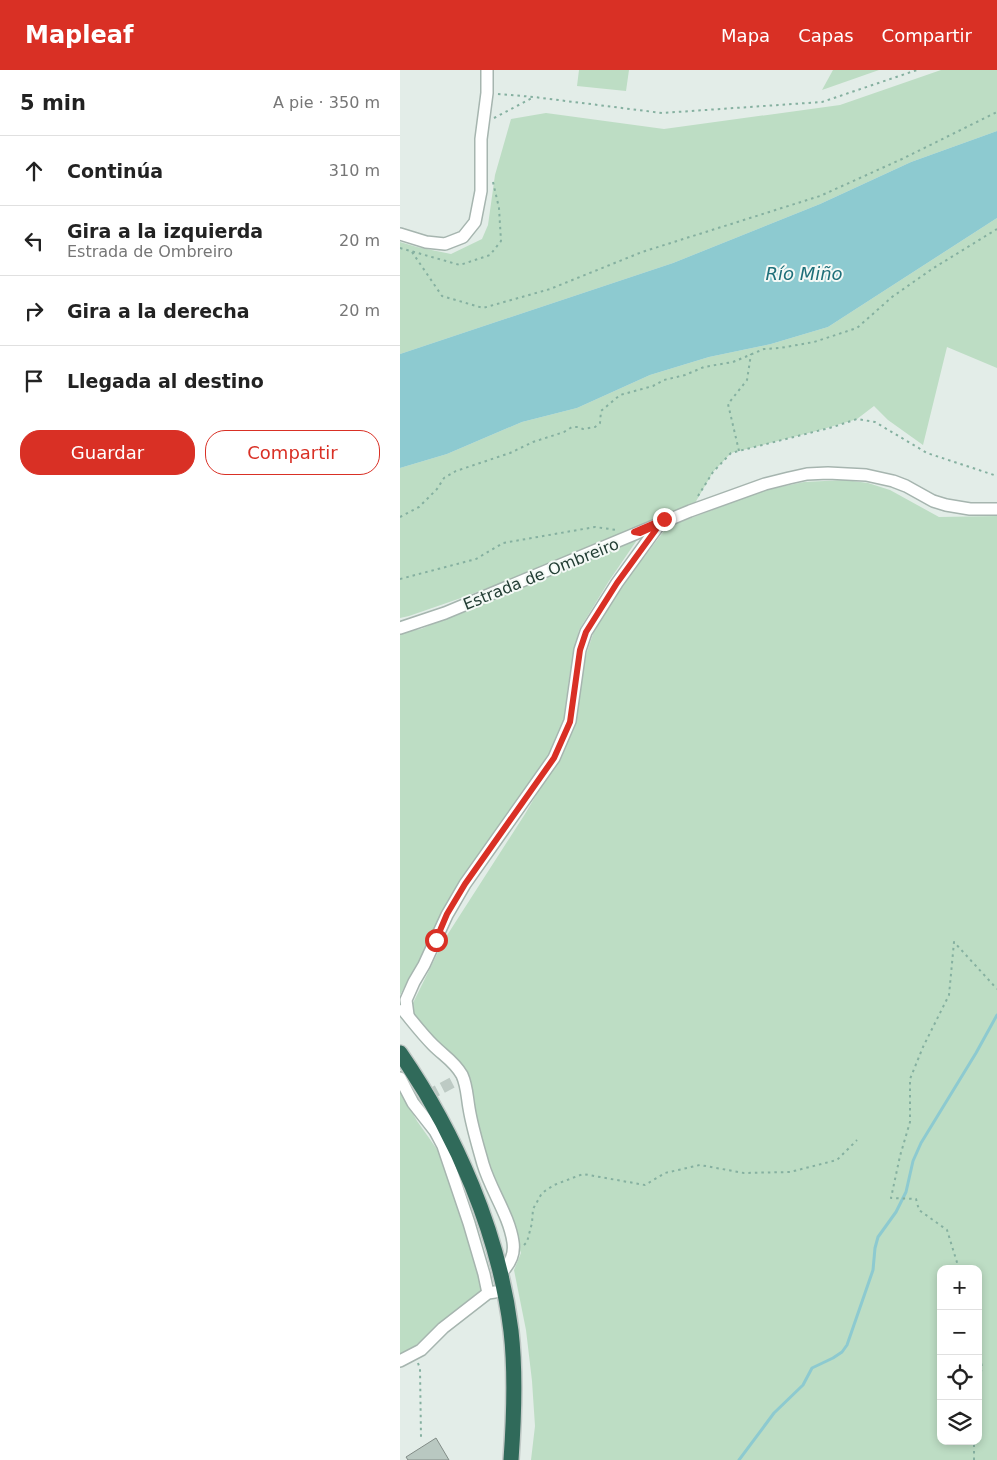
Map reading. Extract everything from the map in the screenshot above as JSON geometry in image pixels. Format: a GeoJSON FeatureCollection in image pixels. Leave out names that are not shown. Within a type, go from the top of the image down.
{"type":"FeatureCollection","features":[{"type":"Feature","properties":{"kind":"highway"},"geometry":{"type":"LineString","coordinates":[[400,1053],[446,1128],[489,1231],[501,1273],[511,1332],[514,1378],[511,1460]]}},
{"type":"Feature","properties":{"kind":"street"},"geometry":{"type":"LineString","coordinates":[[400,234],[426,242],[444,244],[463,237],[475,222],[481,191],[481,139],[487,93],[487,70]]}},
{"type":"Feature","properties":{"kind":"street","name":"Estrada de Ombreiro"},"geometry":{"type":"LineString","coordinates":[[400,628],[445,613],[690,512],[773,482],[807,474],[848,473],[879,477],[906,486],[933,501],[957,508],[997,509]]}},
{"type":"Feature","properties":{"kind":"street"},"geometry":{"type":"LineString","coordinates":[[408,1015],[406,1000],[447,914],[465,884],[554,758],[570,722],[580,650],[586,632],[617,583],[660,524]]}},
{"type":"Feature","properties":{"kind":"street"},"geometry":{"type":"LineString","coordinates":[[400,1006],[418,1029],[454,1063],[463,1077],[484,1166],[513,1242],[511,1263],[501,1273]]}},
{"type":"Feature","properties":{"kind":"street"},"geometry":{"type":"LineString","coordinates":[[400,1078],[414,1103],[435,1131],[443,1146],[477,1248],[488,1293]]}},
{"type":"Feature","properties":{"kind":"street"},"geometry":{"type":"LineString","coordinates":[[400,1361],[416,1353],[443,1328],[488,1293],[505,1292]]}},
{"type":"Feature","properties":{"kind":"path"},"geometry":{"type":"LineString","coordinates":[[487,93],[662,113],[822,102],[917,70]]}},
{"type":"Feature","properties":{"kind":"path"},"geometry":{"type":"LineString","coordinates":[[412,252],[442,296],[483,308],[550,289],[642,252],[820,196],[902,159],[997,112]]}},
{"type":"Feature","properties":{"kind":"path"},"geometry":{"type":"LineString","coordinates":[[400,517],[419,506],[444,478],[456,471],[510,453],[533,442],[572,428],[595,427],[600,423],[601,411],[620,395],[653,386],[664,380],[685,375],[704,367],[733,362],[764,349],[814,342],[857,328],[892,296],[997,229]]}},
{"type":"Feature","properties":{"kind":"path"},"geometry":{"type":"LineString","coordinates":[[739,451],[728,404],[747,380],[752,353]]}},
{"type":"Feature","properties":{"kind":"path"},"geometry":{"type":"LineString","coordinates":[[690,512],[713,472],[731,453],[857,419],[875,422],[927,453],[997,476]]}},
{"type":"Feature","properties":{"kind":"path"},"geometry":{"type":"LineString","coordinates":[[400,579],[476,559],[503,543],[595,527],[620,530]]}},
{"type":"Feature","properties":{"kind":"path"},"geometry":{"type":"LineString","coordinates":[[958,1265],[947,1230],[919,1210],[916,1199],[891,1198],[910,1122],[910,1079],[923,1047],[949,995],[954,942],[997,989]]}},
{"type":"Feature","properties":{"kind":"path"},"geometry":{"type":"LineString","coordinates":[[513,1252],[528,1242],[532,1223],[532,1209],[542,1193],[554,1185],[583,1174],[645,1185],[665,1173],[700,1165],[744,1173],[790,1172],[837,1160],[857,1140]]}},
{"type":"Feature","properties":{"kind":"path"},"geometry":{"type":"LineString","coordinates":[[416,1353],[420,1368],[421,1437]]}},
{"type":"Feature","properties":{"kind":"path"},"geometry":{"type":"LineString","coordinates":[[974,1445],[974,1460]]}},
{"type":"Feature","properties":{"kind":"green space"},"geometry":{"type":"Polygon","coordinates":[[[579,70],[629,70],[626,91],[577,86],[579,70]]]}},
{"type":"Feature","properties":{"kind":"green space"},"geometry":{"type":"Polygon","coordinates":[[[833,70],[879,70],[822,90],[833,70]]]}},
{"type":"Feature","properties":{"kind":"green space"},"geometry":{"type":"Polygon","coordinates":[[[941,70],[997,70],[997,131],[911,162],[820,204],[673,263],[400,354],[400,242],[451,254],[482,239],[488,225],[495,175],[511,119],[546,113],[664,129],[840,105],[941,70]]]}},
{"type":"Feature","properties":{"kind":"green space"},"geometry":{"type":"Polygon","coordinates":[[[997,218],[997,368],[947,347],[923,445],[888,420],[874,406],[857,419],[731,453],[713,472],[695,503],[577,554],[461,598],[400,618],[400,468],[447,454],[522,422],[577,408],[650,375],[709,357],[771,344],[828,327],[997,218]]]}},
{"type":"Feature","properties":{"kind":"green space"},"geometry":{"type":"Polygon","coordinates":[[[845,480],[868,483],[890,490],[939,517],[997,516],[997,1460],[531,1460],[535,1426],[532,1381],[526,1330],[514,1270],[521,1253],[480,1139],[469,1086],[417,1022],[411,1007],[444,940],[525,814],[566,744],[587,652],[599,616],[667,527],[766,490],[804,482],[845,480]]]}},
{"type":"Feature","properties":{"kind":"green space"},"geometry":{"type":"Polygon","coordinates":[[[639,537],[579,630],[570,672],[563,725],[548,757],[476,860],[400,995],[400,633],[421,629],[639,537]]]}},
{"type":"Feature","properties":{"kind":"green space"},"geometry":{"type":"Polygon","coordinates":[[[400,1091],[417,1121],[446,1162],[484,1289],[407,1352],[400,1355],[400,1091]]]}},
{"type":"Feature","properties":{"kind":"water","name":"Río Miño"},"geometry":{"type":"Polygon","coordinates":[[[997,131],[997,218],[828,327],[771,344],[709,357],[650,375],[577,408],[522,422],[447,454],[400,468],[400,354],[673,263],[820,204],[911,162],[997,131]]]}},
{"type":"Feature","properties":{"kind":"building"},"geometry":{"type":"Polygon","coordinates":[[[436,1438],[449,1460],[408,1460],[406,1457],[436,1438]]]}},
{"type":"Feature","properties":{"kind":"waterway"},"geometry":{"type":"LineString","coordinates":[[739,1460],[774,1413],[803,1385],[812,1368],[833,1358],[842,1352],[847,1345],[873,1270],[878,1237],[896,1212],[906,1192],[913,1161],[921,1143],[997,1015]]}},
{"type":"Feature","properties":{"kind":"tunnel"},"geometry":{"type":"LineString","coordinates":[[413,1103],[463,1077]]}},
{"type":"Feature","properties":{"kind":"route"},"geometry":{"type":"LineString","coordinates":[[436,940],[447,914],[465,884],[554,758],[570,722],[580,650],[586,632],[617,583],[660,524],[640,533],[634,532],[664,519]]}}]}
